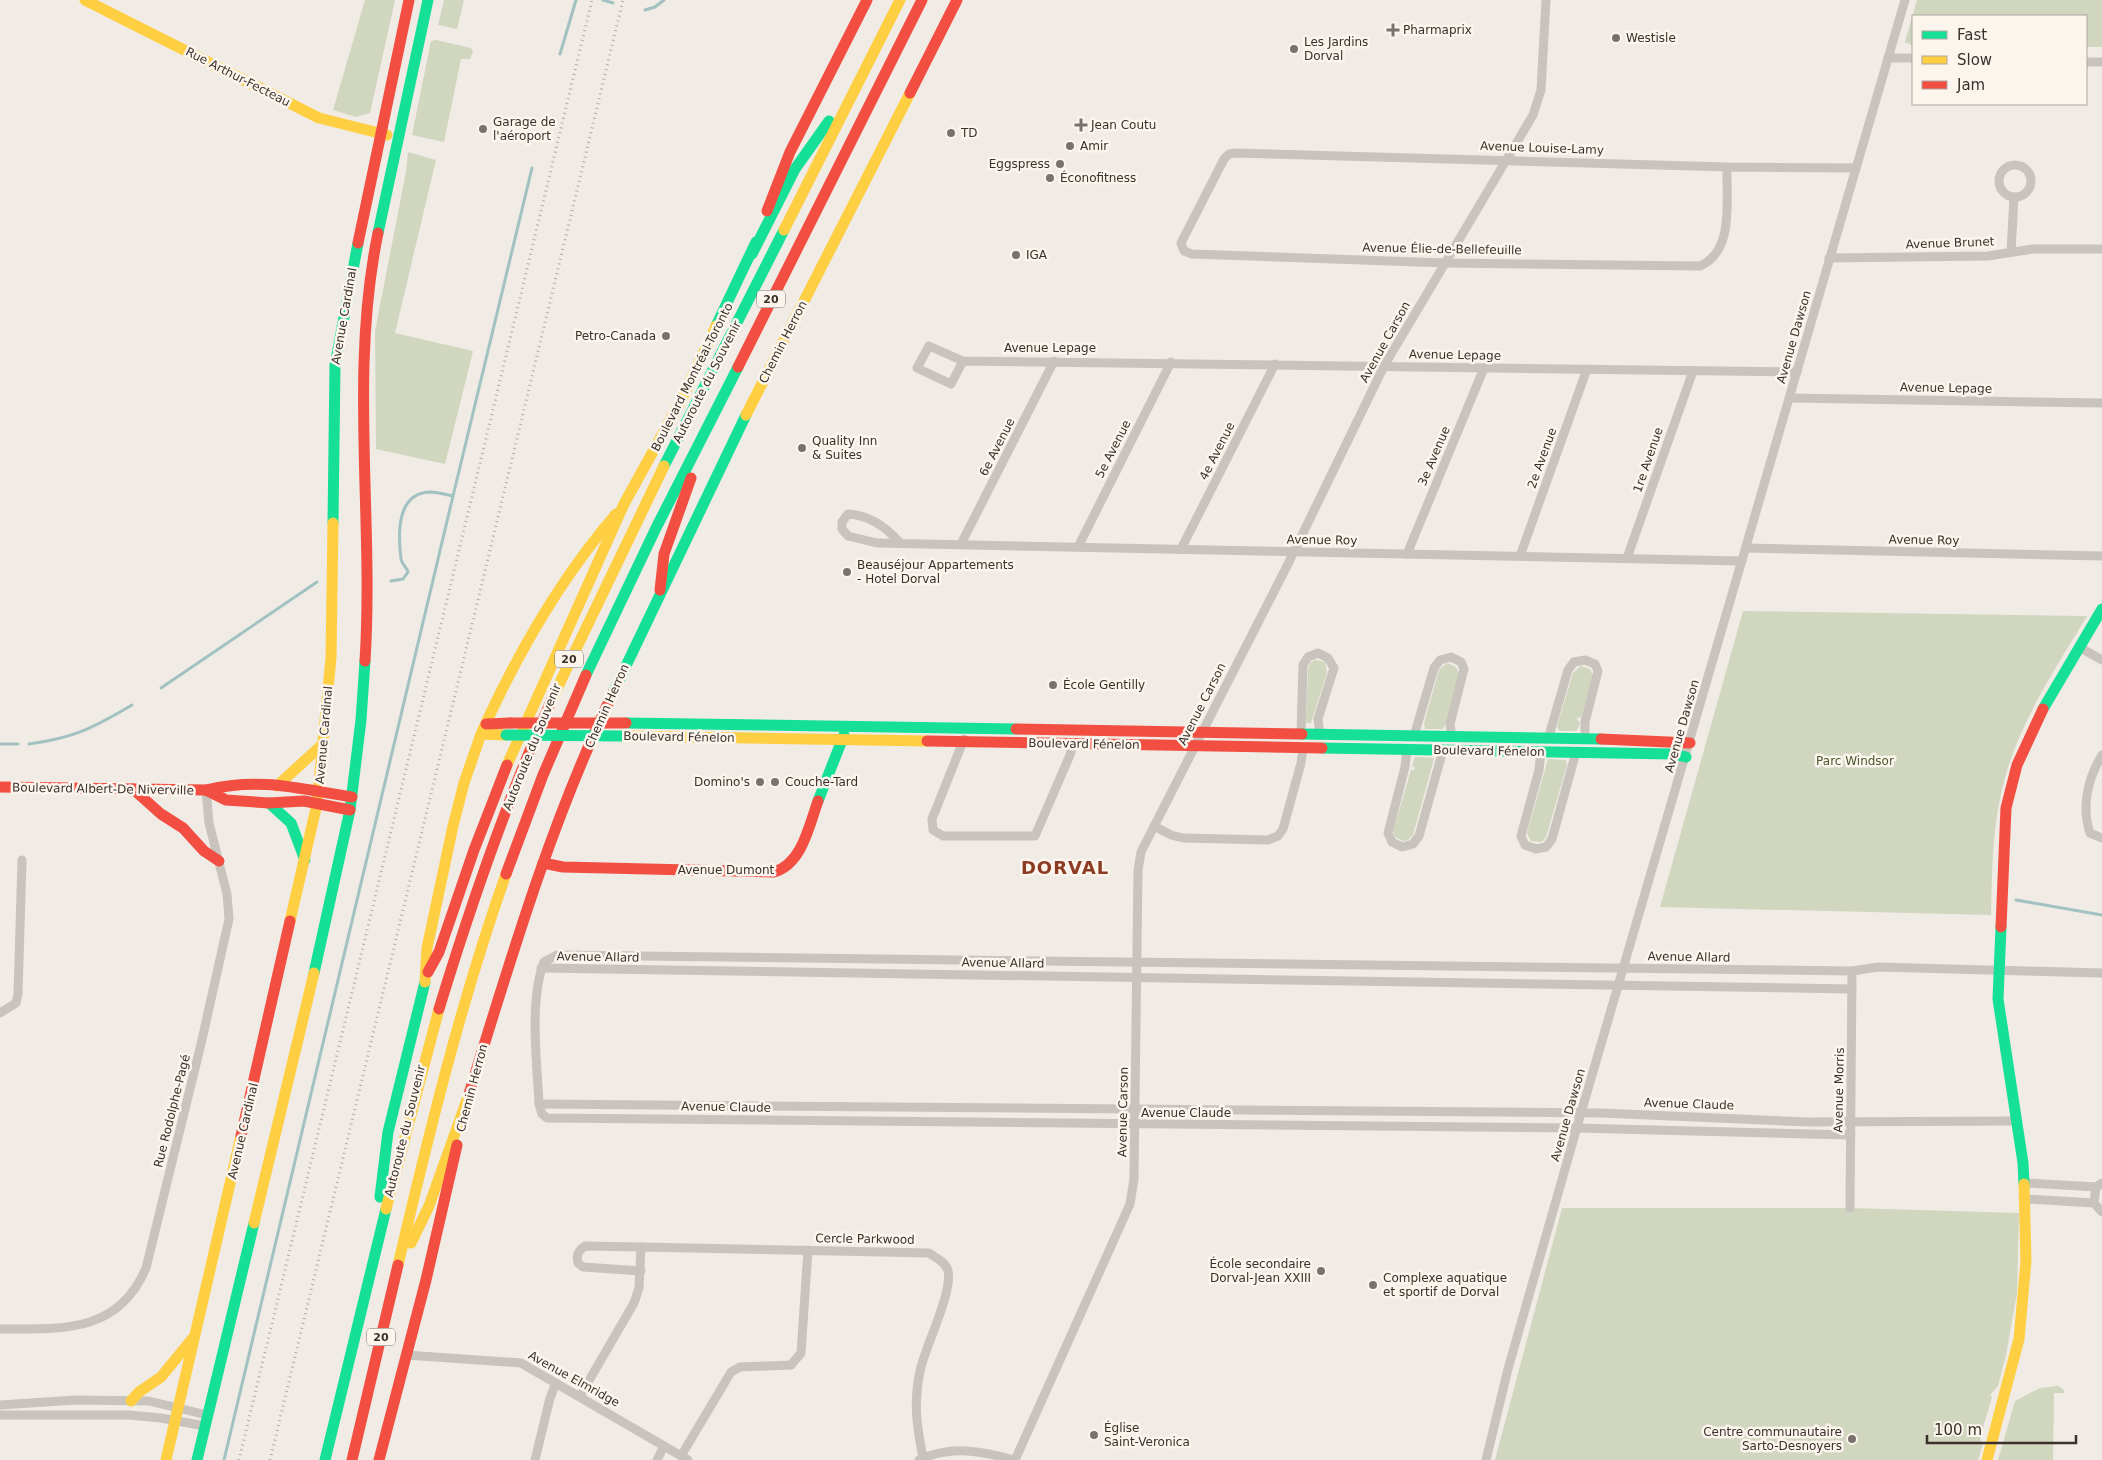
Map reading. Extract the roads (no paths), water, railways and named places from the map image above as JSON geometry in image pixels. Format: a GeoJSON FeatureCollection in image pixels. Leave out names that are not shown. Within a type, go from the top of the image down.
{"type":"FeatureCollection","features":[{"type":"Feature","properties":{"kind":"main road","name":"Rue Arthur-Fecteau"},"geometry":{"type":"LineString","coordinates":[[85,0],[319,118],[396,138]]}},
{"type":"Feature","properties":{"kind":"main road","name":"Avenue Cardinal"},"geometry":{"type":"LineString","coordinates":[[166,1460],[317,804],[331,649],[335,365],[380,133],[409,0]]}},
{"type":"Feature","properties":{"kind":"main road","name":"Avenue Cardinal"},"geometry":{"type":"LineString","coordinates":[[197,1460],[325,925],[350,810],[361,720],[366,633],[365,312],[370,271],[396,138],[428,0]]}},
{"type":"Feature","properties":{"kind":"main road","name":"Boulevard Montréal-Toronto"},"geometry":{"type":"LineString","coordinates":[[426,977],[427,948],[453,826],[464,783],[483,729],[518,656],[541,618],[603,527],[624,504],[663,435],[752,254],[790,152],[867,0]]}},
{"type":"Feature","properties":{"kind":"main road","name":"Autoroute du Souvenir"},"geometry":{"type":"LineString","coordinates":[[325,1460],[415,1090],[445,986],[481,877],[535,737],[603,587],[900,0]]}},
{"type":"Feature","properties":{"kind":"main road","name":"Autoroute du Souvenir"},"geometry":{"type":"LineString","coordinates":[[352,1460],[460,1019],[482,944],[521,830],[560,730],[602,637],[922,0]]}},
{"type":"Feature","properties":{"kind":"main road","name":"Chemin Herron"},"geometry":{"type":"LineString","coordinates":[[379,1460],[426,1280],[469,1094],[511,954],[543,863],[588,746],[660,590],[771,365],[957,0]]}},
{"type":"Feature","properties":{"kind":"main road"},"geometry":{"type":"LineString","coordinates":[[752,254],[795,169],[864,72]]}},
{"type":"Feature","properties":{"kind":"main road"},"geometry":{"type":"LineString","coordinates":[[660,590],[664,554],[708,427]]}},
{"type":"Feature","properties":{"kind":"main road"},"geometry":{"type":"LineString","coordinates":[[368,1284],[388,1132],[426,977],[438,952],[480,832],[514,747],[624,504]]}},
{"type":"Feature","properties":{"kind":"main road"},"geometry":{"type":"LineString","coordinates":[[1987,1460],[2011,1371],[2022,1314],[2026,1261],[2026,1183],[2001,1033],[1998,998],[2004,823],[2011,786],[2036,720],[2102,609]]}},
{"type":"Feature","properties":{"kind":"main road","name":"Boulevard Fénelon"},"geometry":{"type":"LineString","coordinates":[[483,729],[511,724],[626,723],[1677,740],[1690,743]]}},
{"type":"Feature","properties":{"kind":"main road","name":"Avenue Dumont"},"geometry":{"type":"LineString","coordinates":[[543,863],[563,867],[761,873],[783,869],[792,862],[800,850],[843,741],[845,728]]}},
{"type":"Feature","properties":{"kind":"main road","name":"Boulevard Fénelon"},"geometry":{"type":"LineString","coordinates":[[483,729],[506,735],[1540,751],[1673,754],[1686,756]]}},
{"type":"Feature","properties":{"kind":"main road"},"geometry":{"type":"LineString","coordinates":[[277,786],[324,743]]}},
{"type":"Feature","properties":{"kind":"main road","name":"Boulevard Albert-De Niverville"},"geometry":{"type":"LineString","coordinates":[[0,787],[206,790],[227,784],[319,790],[352,797]]}},
{"type":"Feature","properties":{"kind":"main road"},"geometry":{"type":"LineString","coordinates":[[133,790],[161,814],[183,828],[204,851],[219,861]]}},
{"type":"Feature","properties":{"kind":"main road","name":"Boulevard Albert-De Niverville"},"geometry":{"type":"LineString","coordinates":[[206,790],[226,800],[269,803],[289,801],[350,810]]}},
{"type":"Feature","properties":{"kind":"main road"},"geometry":{"type":"LineString","coordinates":[[269,803],[291,823],[305,860]]}},
{"type":"Feature","properties":{"kind":"main road"},"geometry":{"type":"LineString","coordinates":[[397,1274],[429,1206],[469,1094]]}},
{"type":"Feature","properties":{"kind":"main road"},"geometry":{"type":"LineString","coordinates":[[131,1400],[161,1377],[196,1334]]}},
{"type":"Feature","properties":{"kind":"street","name":"Avenue Carson"},"geometry":{"type":"LineString","coordinates":[[1014,1460],[1130,1204],[1134,1179],[1138,865],[1143,849],[1294,552],[1384,366],[1528,124],[1540,97],[1546,0]]}},
{"type":"Feature","properties":{"kind":"street","name":"Avenue Dawson"},"geometry":{"type":"LineString","coordinates":[[1486,1460],[1507,1373],[1581,1113],[1905,0]]}},
{"type":"Feature","properties":{"kind":"street"},"geometry":{"type":"LineString","coordinates":[[1888,58],[1912,58]]}},
{"type":"Feature","properties":{"kind":"street"},"geometry":{"type":"LineString","coordinates":[[2087,62],[2102,62]]}},
{"type":"Feature","properties":{"kind":"street","name":"Avenue Louise-Lamy"},"geometry":{"type":"LineString","coordinates":[[1229,154],[1727,167],[1856,168]]}},
{"type":"Feature","properties":{"kind":"street","name":"Avenue Élie-de-Bellefeuille"},"geometry":{"type":"LineString","coordinates":[[1229,154],[1224,159],[1181,243],[1184,251],[1192,254],[1445,262],[1700,266],[1710,262],[1724,240],[1727,167]]}},
{"type":"Feature","properties":{"kind":"street"},"geometry":{"type":"LineString","coordinates":[[2011,252],[2014,196]]}},
{"type":"Feature","properties":{"kind":"street","name":"Avenue Brunet"},"geometry":{"type":"LineString","coordinates":[[1829,258],[1988,256],[2046,248],[2102,249]]}},
{"type":"Feature","properties":{"kind":"street","name":"Avenue Lepage"},"geometry":{"type":"LineString","coordinates":[[962,361],[951,384],[917,368],[929,346],[962,361],[1171,362],[1797,372]]}},
{"type":"Feature","properties":{"kind":"street","name":"6e Avenue"},"geometry":{"type":"LineString","coordinates":[[961,544],[1054,361]]}},
{"type":"Feature","properties":{"kind":"street","name":"5e Avenue"},"geometry":{"type":"LineString","coordinates":[[1078,547],[1171,362]]}},
{"type":"Feature","properties":{"kind":"street","name":"4e Avenue"},"geometry":{"type":"LineString","coordinates":[[1181,549],[1275,364]]}},
{"type":"Feature","properties":{"kind":"street","name":"3e Avenue"},"geometry":{"type":"LineString","coordinates":[[1407,554],[1484,368]]}},
{"type":"Feature","properties":{"kind":"street","name":"2e Avenue"},"geometry":{"type":"LineString","coordinates":[[1520,556],[1587,369]]}},
{"type":"Feature","properties":{"kind":"street","name":"1re Avenue"},"geometry":{"type":"LineString","coordinates":[[1627,558],[1692,371]]}},
{"type":"Feature","properties":{"kind":"street","name":"Avenue Lepage"},"geometry":{"type":"LineString","coordinates":[[1790,398],[2102,404]]}},
{"type":"Feature","properties":{"kind":"street","name":"Avenue Roy"},"geometry":{"type":"LineString","coordinates":[[900,543],[879,524],[859,514],[848,514],[842,522],[842,529],[848,536],[877,543],[1742,561]]}},
{"type":"Feature","properties":{"kind":"street","name":"Avenue Roy"},"geometry":{"type":"LineString","coordinates":[[1746,548],[2102,556]]}},
{"type":"Feature","properties":{"kind":"street"},"geometry":{"type":"LineString","coordinates":[[2079,647],[2102,660]]}},
{"type":"Feature","properties":{"kind":"street"},"geometry":{"type":"LineString","coordinates":[[1300,734],[1302,667],[1308,657],[1318,653],[1328,658],[1334,668],[1318,719],[1320,734]]}},
{"type":"Feature","properties":{"kind":"street"},"geometry":{"type":"LineString","coordinates":[[1414,736],[1434,668],[1440,660],[1450,657],[1458,660],[1464,668],[1450,724],[1452,737]]}},
{"type":"Feature","properties":{"kind":"street"},"geometry":{"type":"LineString","coordinates":[[1548,739],[1569,667],[1578,660],[1585,660],[1595,664],[1598,671],[1584,727],[1585,739]]}},
{"type":"Feature","properties":{"kind":"street"},"geometry":{"type":"LineString","coordinates":[[968,729],[932,819],[933,830],[944,836],[1035,836],[1070,755],[1072,744]]}},
{"type":"Feature","properties":{"kind":"street"},"geometry":{"type":"LineString","coordinates":[[1154,826],[1171,835],[1183,838],[1268,840],[1278,836],[1283,829],[1301,763],[1303,748]]}},
{"type":"Feature","properties":{"kind":"street"},"geometry":{"type":"LineString","coordinates":[[1408,749],[1388,833],[1392,842],[1402,847],[1412,844],[1418,836],[1443,750]]}},
{"type":"Feature","properties":{"kind":"street"},"geometry":{"type":"LineString","coordinates":[[1540,751],[1539,770],[1521,836],[1525,845],[1536,849],[1546,847],[1552,838],[1576,752]]}},
{"type":"Feature","properties":{"kind":"street"},"geometry":{"type":"LineString","coordinates":[[2102,755],[2091,774],[2087,794],[2087,825],[2090,833],[2102,838]]}},
{"type":"Feature","properties":{"kind":"street","name":"Rue Rodolphe-Pagé"},"geometry":{"type":"LineString","coordinates":[[0,1329],[65,1328],[93,1322],[126,1302],[142,1278],[155,1234],[228,927],[228,902],[209,823],[206,790]]}},
{"type":"Feature","properties":{"kind":"street"},"geometry":{"type":"LineString","coordinates":[[0,1013],[16,1003],[18,994],[22,860]]}},
{"type":"Feature","properties":{"kind":"street","name":"Avenue Allard"},"geometry":{"type":"LineString","coordinates":[[1852,989],[542,968],[547,958],[557,955],[1852,972],[1878,966],[2102,972]]}},
{"type":"Feature","properties":{"kind":"street"},"geometry":{"type":"LineString","coordinates":[[750,958],[750,972]]}},
{"type":"Feature","properties":{"kind":"street"},"geometry":{"type":"LineString","coordinates":[[936,960],[936,975]]}},
{"type":"Feature","properties":{"kind":"street"},"geometry":{"type":"LineString","coordinates":[[1378,981],[1379,966]]}},
{"type":"Feature","properties":{"kind":"street"},"geometry":{"type":"LineString","coordinates":[[539,1104],[536,1032],[538,984],[542,968]]}},
{"type":"Feature","properties":{"kind":"street","name":"Avenue Morris"},"geometry":{"type":"LineString","coordinates":[[1850,1208],[1852,972]]}},
{"type":"Feature","properties":{"kind":"street","name":"Avenue Claude"},"geometry":{"type":"LineString","coordinates":[[1851,1135],[1578,1128],[547,1118],[542,1114],[539,1104],[1581,1113],[1808,1122],[1851,1120],[2016,1120]]}},
{"type":"Feature","properties":{"kind":"street"},"geometry":{"type":"LineString","coordinates":[[922,1122],[923,1108]]}},
{"type":"Feature","properties":{"kind":"street"},"geometry":{"type":"LineString","coordinates":[[1360,1126],[1361,1112]]}},
{"type":"Feature","properties":{"kind":"street"},"geometry":{"type":"LineString","coordinates":[[2026,1183],[2099,1185],[2094,1203]]}},
{"type":"Feature","properties":{"kind":"street"},"geometry":{"type":"LineString","coordinates":[[2026,1199],[2094,1203],[2102,1212]]}},
{"type":"Feature","properties":{"kind":"street","name":"Cercle Parkwood"},"geometry":{"type":"LineString","coordinates":[[641,1271],[584,1267],[578,1263],[576,1257],[578,1251],[584,1246],[641,1246],[929,1253],[942,1261],[948,1271],[947,1288],[920,1371],[915,1416],[921,1459]]}},
{"type":"Feature","properties":{"kind":"street"},"geometry":{"type":"LineString","coordinates":[[580,1396],[634,1303],[639,1288],[641,1246]]}},
{"type":"Feature","properties":{"kind":"street"},"geometry":{"type":"LineString","coordinates":[[684,1458],[731,1372],[740,1367],[791,1365],[801,1353],[808,1250]]}},
{"type":"Feature","properties":{"kind":"street","name":"Avenue Elmridge"},"geometry":{"type":"LineString","coordinates":[[406,1355],[420,1358],[514,1362],[528,1366],[684,1458]]}},
{"type":"Feature","properties":{"kind":"street"},"geometry":{"type":"LineString","coordinates":[[535,1460],[550,1398],[556,1383]]}},
{"type":"Feature","properties":{"kind":"street"},"geometry":{"type":"LineString","coordinates":[[0,1405],[76,1400],[162,1402],[206,1421]]}},
{"type":"Feature","properties":{"kind":"street"},"geometry":{"type":"LineString","coordinates":[[0,1415],[117,1414],[206,1421]]}},
{"type":"Feature","properties":{"kind":"street"},"geometry":{"type":"LineString","coordinates":[[657,1460],[664,1446]]}},
{"type":"Feature","properties":{"kind":"street"},"geometry":{"type":"LineString","coordinates":[[921,1459],[968,1450],[982,1451],[1014,1460]]}},
{"type":"Feature","properties":{"kind":"waterway"},"geometry":{"type":"LineString","coordinates":[[560,54],[576,0]]}},
{"type":"Feature","properties":{"kind":"waterway"},"geometry":{"type":"LineString","coordinates":[[603,0],[613,3]]}},
{"type":"Feature","properties":{"kind":"waterway"},"geometry":{"type":"LineString","coordinates":[[645,10],[655,7],[664,0]]}},
{"type":"Feature","properties":{"kind":"waterway"},"geometry":{"type":"LineString","coordinates":[[391,581],[403,579],[408,572],[402,563],[399,539],[405,507],[419,494],[436,492],[453,496],[532,168]]}},
{"type":"Feature","properties":{"kind":"waterway"},"geometry":{"type":"LineString","coordinates":[[224,1460],[453,496]]}},
{"type":"Feature","properties":{"kind":"waterway"},"geometry":{"type":"LineString","coordinates":[[161,688],[317,582]]}},
{"type":"Feature","properties":{"kind":"waterway"},"geometry":{"type":"LineString","coordinates":[[29,744],[59,739],[83,731],[132,705]]}},
{"type":"Feature","properties":{"kind":"waterway"},"geometry":{"type":"LineString","coordinates":[[0,744],[18,744]]}},
{"type":"Feature","properties":{"kind":"waterway"},"geometry":{"type":"LineString","coordinates":[[2016,900],[2102,915]]}},
{"type":"Feature","properties":{"kind":"railway"},"geometry":{"type":"LineString","coordinates":[[239,1460],[592,0]]}},
{"type":"Feature","properties":{"kind":"railway"},"geometry":{"type":"LineString","coordinates":[[270,1460],[623,0]]}},
{"type":"Feature","properties":{"kind":"place","name":"Pharmaprix"},"geometry":{"type":"Point","coordinates":[1393,30]}},
{"type":"Feature","properties":{"kind":"place","name":"Westisle"},"geometry":{"type":"Point","coordinates":[1616,38]}},
{"type":"Feature","properties":{"kind":"place","name":"Les Jardins Dorval"},"geometry":{"type":"Point","coordinates":[1294,49]}},
{"type":"Feature","properties":{"kind":"place","name":"Jean Coutu"},"geometry":{"type":"Point","coordinates":[1081,125]}},
{"type":"Feature","properties":{"kind":"place","name":"Garage de l'aéroport"},"geometry":{"type":"Point","coordinates":[483,129]}},
{"type":"Feature","properties":{"kind":"place","name":"TD"},"geometry":{"type":"Point","coordinates":[951,133]}},
{"type":"Feature","properties":{"kind":"place","name":"Amir"},"geometry":{"type":"Point","coordinates":[1070,146]}},
{"type":"Feature","properties":{"kind":"place","name":"Eggspress"},"geometry":{"type":"Point","coordinates":[1060,164]}},
{"type":"Feature","properties":{"kind":"place","name":"Éconofitness"},"geometry":{"type":"Point","coordinates":[1050,178]}},
{"type":"Feature","properties":{"kind":"place","name":"IGA"},"geometry":{"type":"Point","coordinates":[1016,255]}},
{"type":"Feature","properties":{"kind":"place","name":"Petro-Canada"},"geometry":{"type":"Point","coordinates":[666,336]}},
{"type":"Feature","properties":{"kind":"place","name":"Quality Inn & Suites"},"geometry":{"type":"Point","coordinates":[802,448]}},
{"type":"Feature","properties":{"kind":"place","name":"Beauséjour Appartements - Hotel Dorval"},"geometry":{"type":"Point","coordinates":[847,572]}},
{"type":"Feature","properties":{"kind":"place","name":"École Gentilly"},"geometry":{"type":"Point","coordinates":[1053,685]}},
{"type":"Feature","properties":{"kind":"place","name":"Domino's"},"geometry":{"type":"Point","coordinates":[760,782]}},
{"type":"Feature","properties":{"kind":"place","name":"Couche-Tard"},"geometry":{"type":"Point","coordinates":[775,782]}},
{"type":"Feature","properties":{"kind":"place","name":"École secondaire Dorval-Jean XXIII"},"geometry":{"type":"Point","coordinates":[1321,1271]}},
{"type":"Feature","properties":{"kind":"place","name":"Complexe aquatique et sportif de Dorval"},"geometry":{"type":"Point","coordinates":[1373,1285]}},
{"type":"Feature","properties":{"kind":"place","name":"Église Saint-Veronica"},"geometry":{"type":"Point","coordinates":[1094,1435]}},
{"type":"Feature","properties":{"kind":"place","name":"Centre communautaire Sarto-Desnoyers"},"geometry":{"type":"Point","coordinates":[1852,1439]}},
{"type":"Feature","properties":{"kind":"district","name":"DORVAL"},"geometry":{"type":"Point","coordinates":[1065,868]}},
{"type":"Feature","properties":{"kind":"park label","name":"Parc Windsor"},"geometry":{"type":"Point","coordinates":[1855,761]}}]}
